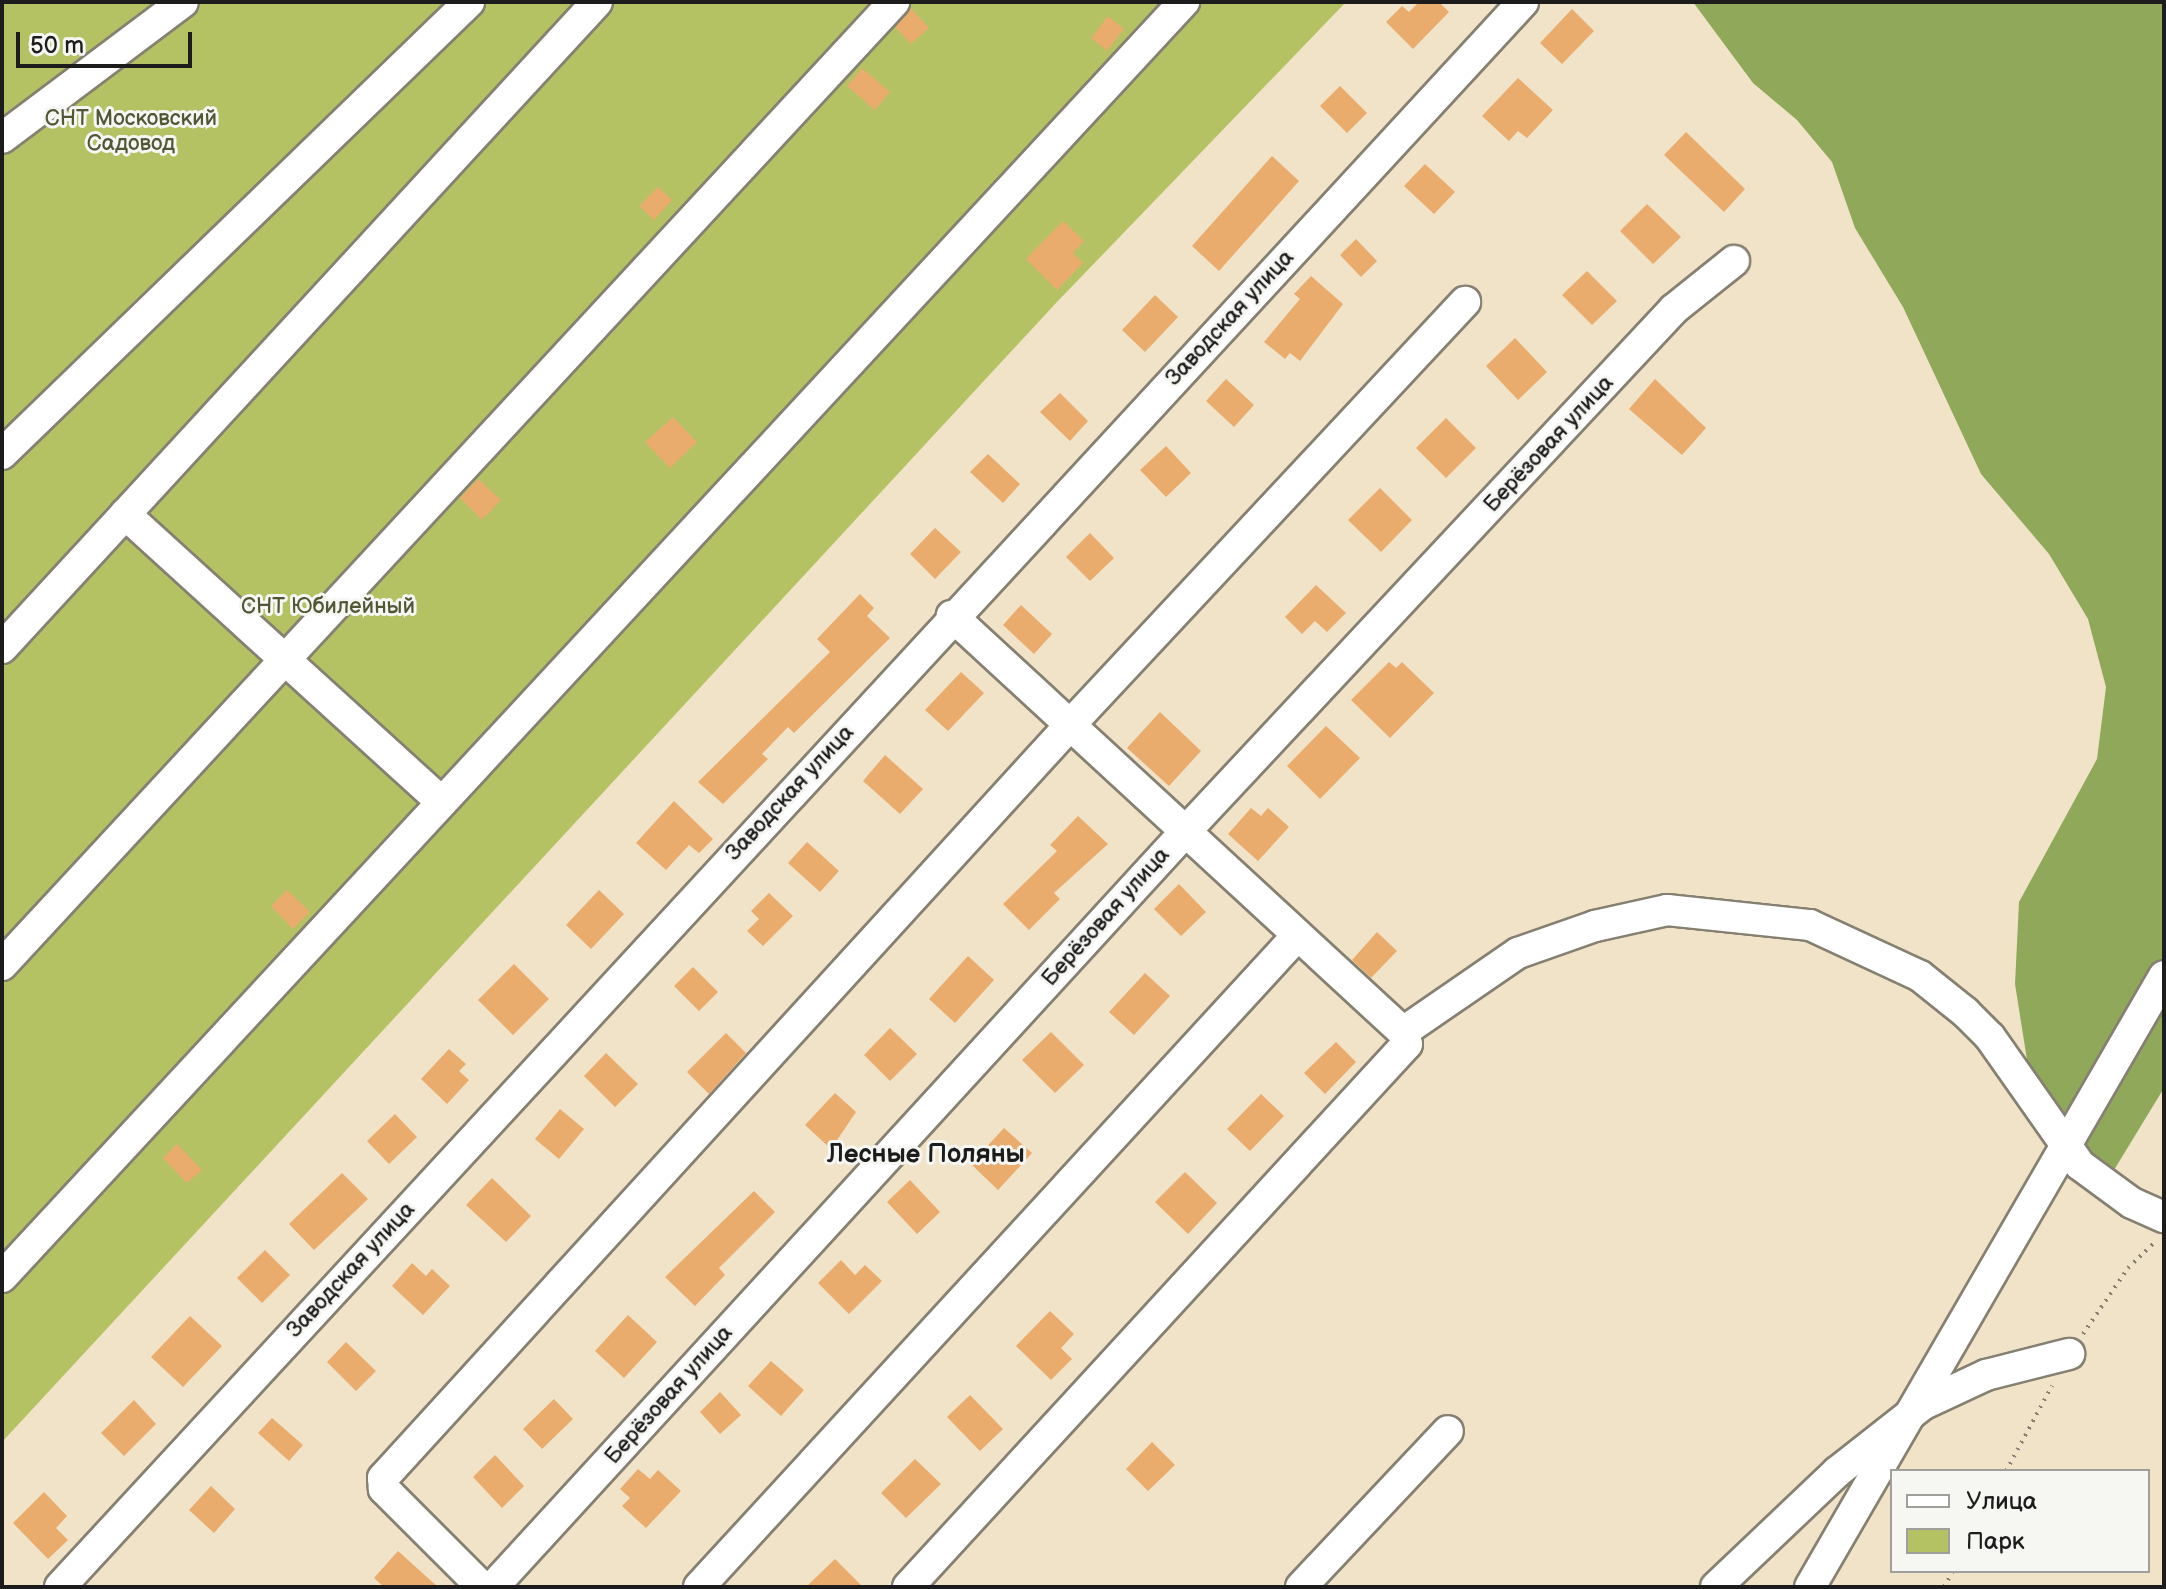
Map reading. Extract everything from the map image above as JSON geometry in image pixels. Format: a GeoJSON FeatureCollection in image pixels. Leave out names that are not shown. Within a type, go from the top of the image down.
{"type":"FeatureCollection","features":[{"type":"Feature","properties":{"kind":"street"},"geometry":{"type":"LineString","coordinates":[[2,138],[183,2]]}},
{"type":"Feature","properties":{"kind":"street"},"geometry":{"type":"LineString","coordinates":[[2,454],[469,2]]}},
{"type":"Feature","properties":{"kind":"street"},"geometry":{"type":"LineString","coordinates":[[2,648],[597,2]]}},
{"type":"Feature","properties":{"kind":"street"},"geometry":{"type":"LineString","coordinates":[[2,965],[894,2]]}},
{"type":"Feature","properties":{"kind":"street"},"geometry":{"type":"LineString","coordinates":[[2,1277],[440,801],[1184,2]]}},
{"type":"Feature","properties":{"kind":"street","name":"Заводская улица"},"geometry":{"type":"LineString","coordinates":[[60,1587],[952,616],[1523,2]]}},
{"type":"Feature","properties":{"kind":"street","name":"Берёзовая улица"},"geometry":{"type":"LineString","coordinates":[[493,1587],[1185,832],[1674,309],[1734,261]]}},
{"type":"Feature","properties":{"kind":"street"},"geometry":{"type":"LineString","coordinates":[[482,1587],[384,1489],[383,1478],[1070,725],[1465,302]]}},
{"type":"Feature","properties":{"kind":"street"},"geometry":{"type":"LineString","coordinates":[[125,514],[440,801]]}},
{"type":"Feature","properties":{"kind":"street"},"geometry":{"type":"LineString","coordinates":[[908,1587],[1407,1044],[1403,1032],[952,616]]}},
{"type":"Feature","properties":{"kind":"street"},"geometry":{"type":"LineString","coordinates":[[1403,1032],[1518,953],[1595,926],[1667,910],[1810,925],[1920,976],[1965,1012],[1990,1037],[2080,1165],[2132,1203],[2164,1217]]}},
{"type":"Feature","properties":{"kind":"street"},"geometry":{"type":"LineString","coordinates":[[699,1587],[1297,936]]}},
{"type":"Feature","properties":{"kind":"street"},"geometry":{"type":"LineString","coordinates":[[1810,1587],[1905,1418],[2164,976]]}},
{"type":"Feature","properties":{"kind":"street"},"geometry":{"type":"LineString","coordinates":[[1716,1587],[1837,1472],[1905,1418],[1986,1375],[2069,1354]]}},
{"type":"Feature","properties":{"kind":"street"},"geometry":{"type":"LineString","coordinates":[[1301,1587],[1448,1431]]}},
{"type":"Feature","properties":{"kind":"green space","name":"СНТ Московский Садовод"},"geometry":{"type":"Polygon","coordinates":[[[2,2],[450,2],[2,431],[2,2]]]}},
{"type":"Feature","properties":{"kind":"green space","name":"СНТ Юбилейный"},"geometry":{"type":"Polygon","coordinates":[[[484,2],[1346,2],[1056,303],[2,1442],[2,468],[484,2]]]}},
{"type":"Feature","properties":{"kind":"green space"},"geometry":{"type":"Polygon","coordinates":[[[1693,2],[2164,2],[2164,1088],[2100,1193],[2028,1066],[2015,984],[2019,902],[2097,759],[2106,687],[2088,619],[2049,554],[1981,474],[1903,307],[1855,228],[1832,162],[1797,120],[1753,83],[1693,2]]]}},
{"type":"Feature","properties":{"kind":"building"},"geometry":{"type":"Polygon","coordinates":[[[1419,2],[1439,2],[1449,12],[1413,49],[1386,22],[1402,6],[1409,12],[1419,2]]]}},
{"type":"Feature","properties":{"kind":"building"},"geometry":{"type":"Polygon","coordinates":[[[911,8],[929,28],[911,44],[895,27],[911,8]]]}},
{"type":"Feature","properties":{"kind":"building"},"geometry":{"type":"Polygon","coordinates":[[[1572,9],[1594,31],[1562,64],[1540,43],[1572,9]]]}},
{"type":"Feature","properties":{"kind":"building"},"geometry":{"type":"Polygon","coordinates":[[[1108,16],[1124,29],[1107,51],[1091,38],[1108,16]]]}},
{"type":"Feature","properties":{"kind":"building"},"geometry":{"type":"Polygon","coordinates":[[[862,68],[890,92],[875,110],[847,86],[862,68]]]}},
{"type":"Feature","properties":{"kind":"building"},"geometry":{"type":"Polygon","coordinates":[[[1518,78],[1553,110],[1527,138],[1518,131],[1509,141],[1482,116],[1518,78]]]}},
{"type":"Feature","properties":{"kind":"building"},"geometry":{"type":"Polygon","coordinates":[[[1340,86],[1367,113],[1347,133],[1320,106],[1340,86]]]}},
{"type":"Feature","properties":{"kind":"building"},"geometry":{"type":"Polygon","coordinates":[[[1686,132],[1745,189],[1724,212],[1664,155],[1686,132]]]}},
{"type":"Feature","properties":{"kind":"building"},"geometry":{"type":"Polygon","coordinates":[[[1272,156],[1299,181],[1219,271],[1192,246],[1272,156]]]}},
{"type":"Feature","properties":{"kind":"building"},"geometry":{"type":"Polygon","coordinates":[[[1425,164],[1455,192],[1434,214],[1404,186],[1425,164]]]}},
{"type":"Feature","properties":{"kind":"building"},"geometry":{"type":"Polygon","coordinates":[[[658,187],[672,200],[654,220],[639,206],[658,187]]]}},
{"type":"Feature","properties":{"kind":"building"},"geometry":{"type":"Polygon","coordinates":[[[1647,204],[1681,237],[1653,264],[1620,231],[1647,204]]]}},
{"type":"Feature","properties":{"kind":"building"},"geometry":{"type":"Polygon","coordinates":[[[1063,221],[1084,241],[1073,253],[1083,263],[1057,290],[1026,259],[1063,221]]]}},
{"type":"Feature","properties":{"kind":"building"},"geometry":{"type":"Polygon","coordinates":[[[1356,239],[1377,261],[1361,277],[1340,255],[1356,239]]]}},
{"type":"Feature","properties":{"kind":"building"},"geometry":{"type":"Polygon","coordinates":[[[1587,271],[1617,301],[1592,325],[1562,295],[1587,271]]]}},
{"type":"Feature","properties":{"kind":"building"},"geometry":{"type":"Polygon","coordinates":[[[1311,276],[1343,304],[1300,361],[1290,353],[1285,359],[1264,342],[1300,299],[1294,294],[1311,276]]]}},
{"type":"Feature","properties":{"kind":"building"},"geometry":{"type":"Polygon","coordinates":[[[1155,295],[1178,317],[1145,352],[1122,330],[1155,295]]]}},
{"type":"Feature","properties":{"kind":"building"},"geometry":{"type":"Polygon","coordinates":[[[1515,338],[1547,372],[1518,400],[1486,366],[1515,338]]]}},
{"type":"Feature","properties":{"kind":"building"},"geometry":{"type":"Polygon","coordinates":[[[1226,379],[1254,405],[1234,427],[1206,401],[1226,379]]]}},
{"type":"Feature","properties":{"kind":"building"},"geometry":{"type":"Polygon","coordinates":[[[1655,379],[1706,428],[1682,455],[1629,409],[1655,379]]]}},
{"type":"Feature","properties":{"kind":"building"},"geometry":{"type":"Polygon","coordinates":[[[1060,393],[1088,421],[1070,441],[1040,412],[1060,393]]]}},
{"type":"Feature","properties":{"kind":"building"},"geometry":{"type":"Polygon","coordinates":[[[673,417],[697,442],[670,468],[645,442],[673,417]]]}},
{"type":"Feature","properties":{"kind":"building"},"geometry":{"type":"Polygon","coordinates":[[[1446,418],[1476,448],[1446,478],[1416,448],[1446,418]]]}},
{"type":"Feature","properties":{"kind":"building"},"geometry":{"type":"Polygon","coordinates":[[[1166,446],[1191,473],[1166,497],[1140,470],[1166,446]]]}},
{"type":"Feature","properties":{"kind":"building"},"geometry":{"type":"Polygon","coordinates":[[[988,454],[1020,484],[1003,503],[970,472],[988,454]]]}},
{"type":"Feature","properties":{"kind":"building"},"geometry":{"type":"Polygon","coordinates":[[[478,479],[501,500],[482,520],[460,498],[478,479]]]}},
{"type":"Feature","properties":{"kind":"building"},"geometry":{"type":"Polygon","coordinates":[[[1380,488],[1412,520],[1381,552],[1348,520],[1380,488]]]}},
{"type":"Feature","properties":{"kind":"building"},"geometry":{"type":"Polygon","coordinates":[[[935,528],[961,552],[935,579],[910,554],[935,528]]]}},
{"type":"Feature","properties":{"kind":"building"},"geometry":{"type":"Polygon","coordinates":[[[1090,533],[1114,558],[1090,581],[1066,557],[1090,533]]]}},
{"type":"Feature","properties":{"kind":"building"},"geometry":{"type":"Polygon","coordinates":[[[1316,585],[1346,613],[1327,632],[1315,621],[1302,634],[1285,617],[1316,585]]]}},
{"type":"Feature","properties":{"kind":"building"},"geometry":{"type":"Polygon","coordinates":[[[860,594],[874,608],[867,616],[890,638],[794,733],[788,727],[762,754],[768,759],[723,804],[698,782],[830,652],[817,639],[860,594]]]}},
{"type":"Feature","properties":{"kind":"building"},"geometry":{"type":"Polygon","coordinates":[[[1021,605],[1052,634],[1034,654],[1003,625],[1021,605]]]}},
{"type":"Feature","properties":{"kind":"building"},"geometry":{"type":"Polygon","coordinates":[[[1389,662],[1396,668],[1402,662],[1434,693],[1390,738],[1351,700],[1389,662]]]}},
{"type":"Feature","properties":{"kind":"building"},"geometry":{"type":"Polygon","coordinates":[[[961,672],[984,693],[948,731],[925,710],[961,672]]]}},
{"type":"Feature","properties":{"kind":"building"},"geometry":{"type":"Polygon","coordinates":[[[1160,712],[1201,751],[1169,786],[1127,748],[1160,712]]]}},
{"type":"Feature","properties":{"kind":"building"},"geometry":{"type":"Polygon","coordinates":[[[1326,726],[1360,758],[1320,799],[1287,766],[1326,726]]]}},
{"type":"Feature","properties":{"kind":"building"},"geometry":{"type":"Polygon","coordinates":[[[885,755],[923,789],[900,814],[863,781],[885,755]]]}},
{"type":"Feature","properties":{"kind":"building"},"geometry":{"type":"Polygon","coordinates":[[[674,801],[713,839],[699,853],[689,845],[666,870],[636,843],[674,801]]]}},
{"type":"Feature","properties":{"kind":"building"},"geometry":{"type":"Polygon","coordinates":[[[1251,808],[1261,816],[1268,808],[1289,827],[1258,861],[1228,834],[1251,808]]]}},
{"type":"Feature","properties":{"kind":"building"},"geometry":{"type":"Polygon","coordinates":[[[1078,816],[1108,844],[1054,893],[1060,899],[1029,930],[1003,904],[1057,851],[1050,845],[1078,816]]]}},
{"type":"Feature","properties":{"kind":"building"},"geometry":{"type":"Polygon","coordinates":[[[807,842],[839,871],[820,892],[788,863],[807,842]]]}},
{"type":"Feature","properties":{"kind":"building"},"geometry":{"type":"Polygon","coordinates":[[[1179,884],[1206,912],[1181,936],[1154,909],[1179,884]]]}},
{"type":"Feature","properties":{"kind":"building"},"geometry":{"type":"Polygon","coordinates":[[[287,890],[310,912],[293,929],[271,906],[287,890]]]}},
{"type":"Feature","properties":{"kind":"building"},"geometry":{"type":"Polygon","coordinates":[[[599,890],[624,914],[591,949],[566,925],[599,890]]]}},
{"type":"Feature","properties":{"kind":"building"},"geometry":{"type":"Polygon","coordinates":[[[769,893],[793,916],[763,946],[747,931],[759,919],[751,911],[769,893]]]}},
{"type":"Feature","properties":{"kind":"building"},"geometry":{"type":"Polygon","coordinates":[[[1377,932],[1397,951],[1371,978],[1352,960],[1377,932]]]}},
{"type":"Feature","properties":{"kind":"building"},"geometry":{"type":"Polygon","coordinates":[[[968,956],[994,980],[955,1023],[929,999],[968,956]]]}},
{"type":"Feature","properties":{"kind":"building"},"geometry":{"type":"Polygon","coordinates":[[[514,964],[549,999],[513,1035],[478,1000],[514,964]]]}},
{"type":"Feature","properties":{"kind":"building"},"geometry":{"type":"Polygon","coordinates":[[[693,967],[718,992],[699,1011],[674,986],[693,967]]]}},
{"type":"Feature","properties":{"kind":"building"},"geometry":{"type":"Polygon","coordinates":[[[1145,973],[1170,996],[1134,1035],[1109,1012],[1145,973]]]}},
{"type":"Feature","properties":{"kind":"building"},"geometry":{"type":"Polygon","coordinates":[[[890,1028],[917,1054],[890,1081],[864,1055],[890,1028]]]}},
{"type":"Feature","properties":{"kind":"building"},"geometry":{"type":"Polygon","coordinates":[[[1051,1032],[1084,1065],[1055,1093],[1022,1060],[1051,1032]]]}},
{"type":"Feature","properties":{"kind":"building"},"geometry":{"type":"Polygon","coordinates":[[[726,1033],[746,1053],[709,1094],[687,1072],[726,1033]]]}},
{"type":"Feature","properties":{"kind":"building"},"geometry":{"type":"Polygon","coordinates":[[[1336,1042],[1356,1062],[1325,1094],[1304,1073],[1336,1042]]]}},
{"type":"Feature","properties":{"kind":"building"},"geometry":{"type":"Polygon","coordinates":[[[449,1049],[466,1064],[459,1071],[469,1080],[447,1104],[421,1079],[449,1049]]]}},
{"type":"Feature","properties":{"kind":"building"},"geometry":{"type":"Polygon","coordinates":[[[606,1053],[638,1084],[615,1107],[584,1076],[606,1053]]]}},
{"type":"Feature","properties":{"kind":"building"},"geometry":{"type":"Polygon","coordinates":[[[835,1093],[856,1112],[831,1149],[805,1125],[835,1093]]]}},
{"type":"Feature","properties":{"kind":"building"},"geometry":{"type":"Polygon","coordinates":[[[1261,1094],[1284,1116],[1250,1151],[1227,1129],[1261,1094]]]}},
{"type":"Feature","properties":{"kind":"building"},"geometry":{"type":"Polygon","coordinates":[[[560,1109],[584,1129],[559,1159],[535,1139],[560,1109]]]}},
{"type":"Feature","properties":{"kind":"building"},"geometry":{"type":"Polygon","coordinates":[[[395,1114],[417,1137],[389,1164],[367,1141],[395,1114]]]}},
{"type":"Feature","properties":{"kind":"building"},"geometry":{"type":"Polygon","coordinates":[[[1004,1128],[1032,1153],[998,1190],[971,1164],[1004,1128]]]}},
{"type":"Feature","properties":{"kind":"building"},"geometry":{"type":"Polygon","coordinates":[[[177,1144],[202,1170],[187,1183],[163,1158],[177,1144]]]}},
{"type":"Feature","properties":{"kind":"building"},"geometry":{"type":"Polygon","coordinates":[[[1185,1172],[1217,1203],[1188,1234],[1155,1202],[1185,1172]]]}},
{"type":"Feature","properties":{"kind":"building"},"geometry":{"type":"Polygon","coordinates":[[[342,1173],[368,1199],[314,1250],[289,1224],[342,1173]]]}},
{"type":"Feature","properties":{"kind":"building"},"geometry":{"type":"Polygon","coordinates":[[[492,1178],[531,1216],[506,1242],[466,1205],[492,1178]]]}},
{"type":"Feature","properties":{"kind":"building"},"geometry":{"type":"Polygon","coordinates":[[[910,1180],[940,1212],[917,1234],[887,1202],[910,1180]]]}},
{"type":"Feature","properties":{"kind":"building"},"geometry":{"type":"Polygon","coordinates":[[[754,1191],[775,1212],[719,1268],[725,1275],[695,1306],[665,1277],[754,1191]]]}},
{"type":"Feature","properties":{"kind":"building"},"geometry":{"type":"Polygon","coordinates":[[[265,1250],[290,1275],[262,1303],[237,1278],[265,1250]]]}},
{"type":"Feature","properties":{"kind":"building"},"geometry":{"type":"Polygon","coordinates":[[[841,1260],[855,1275],[865,1265],[882,1281],[849,1314],[818,1283],[841,1260]]]}},
{"type":"Feature","properties":{"kind":"building"},"geometry":{"type":"Polygon","coordinates":[[[412,1263],[426,1276],[432,1269],[450,1286],[423,1315],[392,1286],[412,1263]]]}},
{"type":"Feature","properties":{"kind":"building"},"geometry":{"type":"Polygon","coordinates":[[[1050,1311],[1074,1334],[1061,1348],[1072,1359],[1051,1380],[1016,1346],[1050,1311]]]}},
{"type":"Feature","properties":{"kind":"building"},"geometry":{"type":"Polygon","coordinates":[[[628,1315],[657,1342],[624,1378],[595,1351],[628,1315]]]}},
{"type":"Feature","properties":{"kind":"building"},"geometry":{"type":"Polygon","coordinates":[[[190,1316],[222,1346],[183,1387],[151,1357],[190,1316]]]}},
{"type":"Feature","properties":{"kind":"building"},"geometry":{"type":"Polygon","coordinates":[[[346,1342],[376,1371],[356,1391],[327,1362],[346,1342]]]}},
{"type":"Feature","properties":{"kind":"building"},"geometry":{"type":"Polygon","coordinates":[[[771,1361],[804,1390],[781,1416],[748,1386],[771,1361]]]}},
{"type":"Feature","properties":{"kind":"building"},"geometry":{"type":"Polygon","coordinates":[[[720,1392],[741,1415],[720,1434],[700,1412],[720,1392]]]}},
{"type":"Feature","properties":{"kind":"building"},"geometry":{"type":"Polygon","coordinates":[[[970,1395],[1003,1429],[980,1451],[947,1417],[970,1395]]]}},
{"type":"Feature","properties":{"kind":"building"},"geometry":{"type":"Polygon","coordinates":[[[554,1399],[573,1419],[542,1449],[523,1429],[554,1399]]]}},
{"type":"Feature","properties":{"kind":"building"},"geometry":{"type":"Polygon","coordinates":[[[134,1400],[156,1424],[124,1456],[101,1433],[134,1400]]]}},
{"type":"Feature","properties":{"kind":"building"},"geometry":{"type":"Polygon","coordinates":[[[272,1418],[303,1445],[289,1461],[258,1433],[272,1418]]]}},
{"type":"Feature","properties":{"kind":"building"},"geometry":{"type":"Polygon","coordinates":[[[1152,1442],[1175,1465],[1148,1491],[1126,1469],[1152,1442]]]}},
{"type":"Feature","properties":{"kind":"building"},"geometry":{"type":"Polygon","coordinates":[[[495,1455],[524,1486],[502,1508],[473,1477],[495,1455]]]}},
{"type":"Feature","properties":{"kind":"building"},"geometry":{"type":"Polygon","coordinates":[[[915,1459],[941,1484],[906,1518],[881,1493],[915,1459]]]}},
{"type":"Feature","properties":{"kind":"building"},"geometry":{"type":"Polygon","coordinates":[[[638,1469],[650,1479],[658,1470],[681,1491],[646,1528],[622,1506],[630,1498],[620,1489],[638,1469]]]}},
{"type":"Feature","properties":{"kind":"building"},"geometry":{"type":"Polygon","coordinates":[[[211,1486],[235,1509],[214,1533],[189,1510],[211,1486]]]}},
{"type":"Feature","properties":{"kind":"building"},"geometry":{"type":"Polygon","coordinates":[[[44,1492],[67,1516],[56,1528],[68,1540],[48,1559],[13,1523],[44,1492]]]}},
{"type":"Feature","properties":{"kind":"building"},"geometry":{"type":"Polygon","coordinates":[[[398,1551],[438,1587],[384,1587],[374,1578],[398,1551]]]}},
{"type":"Feature","properties":{"kind":"building"},"geometry":{"type":"Polygon","coordinates":[[[835,1559],[863,1587],[806,1587],[835,1559]]]}},
{"type":"Feature","properties":{"kind":"district","name":"Лесные Поляны"},"geometry":{"type":"Point","coordinates":[926,1155]}}]}
